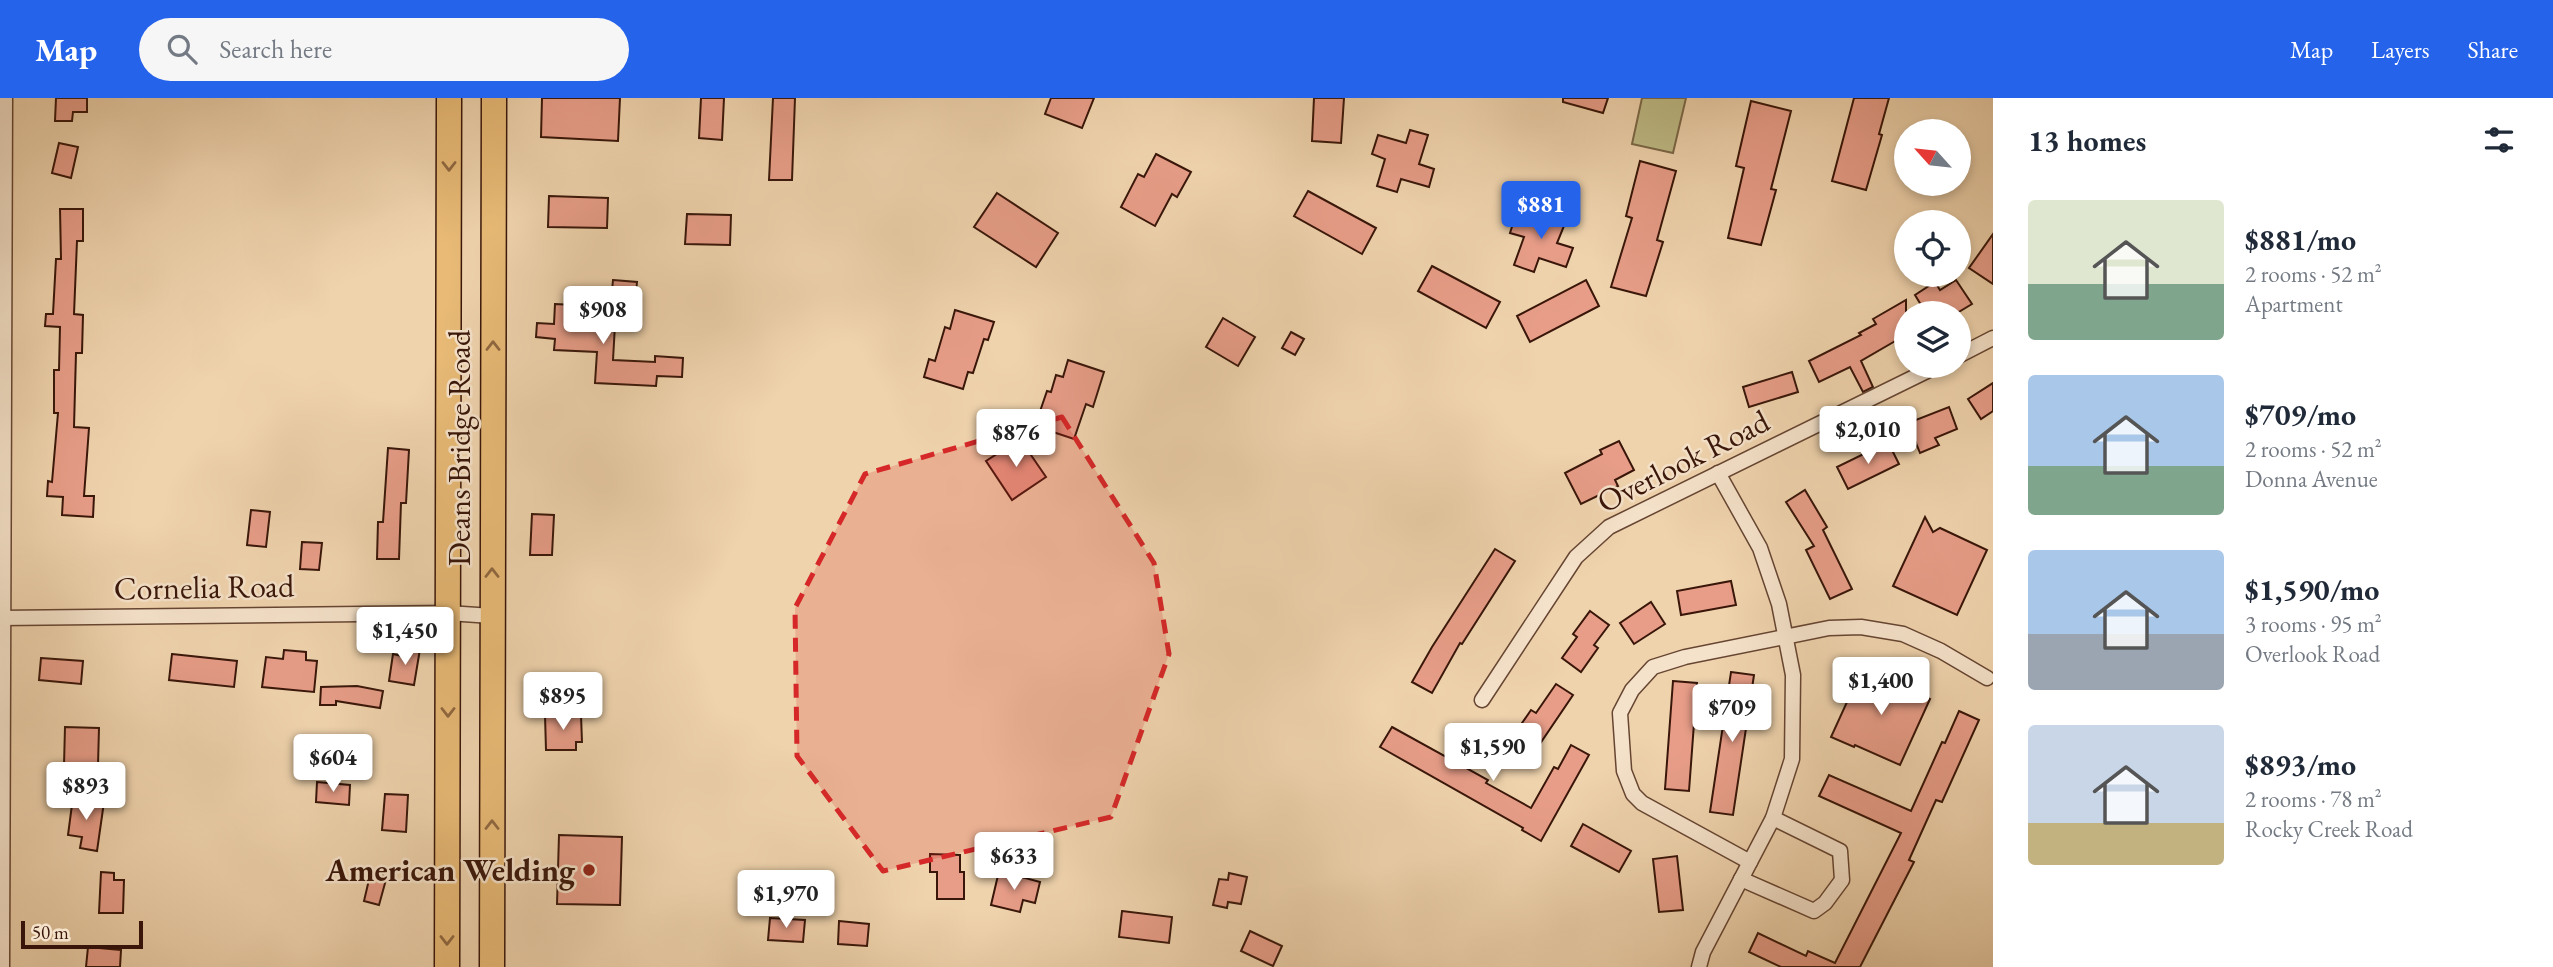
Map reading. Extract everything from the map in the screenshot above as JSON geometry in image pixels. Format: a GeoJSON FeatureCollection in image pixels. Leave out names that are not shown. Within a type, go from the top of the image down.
{"type":"FeatureCollection","features":[{"type":"Feature","properties":{"kind":"highway","name":"Deans Bridge Road"},"geometry":{"type":"LineString","coordinates":[[447,967],[449,98]]}},
{"type":"Feature","properties":{"kind":"highway","name":"Deans Bridge Road"},"geometry":{"type":"LineString","coordinates":[[492,967],[494,98]]}},
{"type":"Feature","properties":{"kind":"street"},"geometry":{"type":"LineString","coordinates":[[2,967],[5,98]]}},
{"type":"Feature","properties":{"kind":"street"},"geometry":{"type":"LineString","coordinates":[[1971,349],[1993,338]]}},
{"type":"Feature","properties":{"kind":"street","name":"Overlook Road"},"geometry":{"type":"LineString","coordinates":[[1482,701],[1576,557],[1609,527],[1912,378]]}},
{"type":"Feature","properties":{"kind":"street"},"geometry":{"type":"LineString","coordinates":[[1699,967],[1703,952],[1773,818],[1792,758],[1793,675],[1779,604],[1760,548],[1718,473]]}},
{"type":"Feature","properties":{"kind":"street","name":"Cornelia Road"},"geometry":{"type":"LineString","coordinates":[[2,618],[448,612],[492,615]]}},
{"type":"Feature","properties":{"kind":"street"},"geometry":{"type":"LineString","coordinates":[[1750,862],[1642,803],[1633,794],[1624,771],[1620,713],[1632,690],[1653,667],[1685,657],[1829,628],[1861,627],[1903,634],[1941,651],[1987,678]]}},
{"type":"Feature","properties":{"kind":"street"},"geometry":{"type":"LineString","coordinates":[[1741,879],[1814,911],[1825,904],[1842,880],[1840,851],[1773,818]]}},
{"type":"Feature","properties":{"kind":"highlighted area"},"geometry":{"type":"Polygon","coordinates":[[[1062,417],[1154,563],[1169,654],[1111,817],[883,871],[797,756],[795,608],[865,474],[1062,417]]]}},
{"type":"Feature","properties":{"kind":"shaded area"},"geometry":{"type":"Polygon","coordinates":[[[1642,98],[1686,98],[1673,153],[1632,144],[1642,98]]]}},
{"type":"Feature","properties":{"kind":"building"},"geometry":{"type":"Polygon","coordinates":[[[56,98],[87,98],[87,112],[73,112],[72,121],[55,121],[56,98]]]}},
{"type":"Feature","properties":{"kind":"building"},"geometry":{"type":"Polygon","coordinates":[[[542,98],[620,98],[618,141],[541,137],[542,98]]]}},
{"type":"Feature","properties":{"kind":"building"},"geometry":{"type":"Polygon","coordinates":[[[701,98],[724,98],[722,140],[699,138],[701,98]]]}},
{"type":"Feature","properties":{"kind":"building"},"geometry":{"type":"Polygon","coordinates":[[[773,98],[795,98],[792,180],[769,180],[773,98]]]}},
{"type":"Feature","properties":{"kind":"building"},"geometry":{"type":"Polygon","coordinates":[[[1051,98],[1094,98],[1082,128],[1045,114],[1051,98]]]}},
{"type":"Feature","properties":{"kind":"building"},"geometry":{"type":"Polygon","coordinates":[[[1314,98],[1344,98],[1341,143],[1312,141],[1314,98]]]}},
{"type":"Feature","properties":{"kind":"building"},"geometry":{"type":"Polygon","coordinates":[[[1563,98],[1608,98],[1603,113],[1563,102],[1563,98]]]}},
{"type":"Feature","properties":{"kind":"building"},"geometry":{"type":"Polygon","coordinates":[[[1854,98],[1889,98],[1879,134],[1882,135],[1866,190],[1832,181],[1854,98]]]}},
{"type":"Feature","properties":{"kind":"building"},"geometry":{"type":"Polygon","coordinates":[[[1751,101],[1791,111],[1771,189],[1776,190],[1761,245],[1728,238],[1744,168],[1736,166],[1751,101]]]}},
{"type":"Feature","properties":{"kind":"building"},"geometry":{"type":"Polygon","coordinates":[[[1410,130],[1428,135],[1419,164],[1434,169],[1429,187],[1401,179],[1397,192],[1377,186],[1385,159],[1372,154],[1378,135],[1406,143],[1410,130]]]}},
{"type":"Feature","properties":{"kind":"building"},"geometry":{"type":"Polygon","coordinates":[[[59,143],[78,147],[71,178],[52,173],[59,143]]]}},
{"type":"Feature","properties":{"kind":"building"},"geometry":{"type":"Polygon","coordinates":[[[1156,154],[1191,172],[1177,197],[1172,194],[1155,226],[1121,207],[1138,174],[1144,177],[1156,154]]]}},
{"type":"Feature","properties":{"kind":"building"},"geometry":{"type":"Polygon","coordinates":[[[1640,161],[1676,171],[1657,240],[1663,242],[1646,296],[1611,287],[1632,218],[1626,216],[1640,161]]]}},
{"type":"Feature","properties":{"kind":"building"},"geometry":{"type":"Polygon","coordinates":[[[1308,191],[1376,228],[1362,254],[1294,216],[1308,191]]]}},
{"type":"Feature","properties":{"kind":"building"},"geometry":{"type":"Polygon","coordinates":[[[997,193],[1058,233],[1036,267],[974,227],[997,193]]]}},
{"type":"Feature","properties":{"kind":"building"},"geometry":{"type":"Polygon","coordinates":[[[549,196],[608,198],[607,228],[548,227],[549,196]]]}},
{"type":"Feature","properties":{"kind":"building"},"geometry":{"type":"Polygon","coordinates":[[[60,209],[83,209],[83,241],[77,241],[74,314],[83,315],[82,353],[76,353],[74,427],[89,428],[84,496],[94,496],[93,517],[62,515],[63,497],[47,496],[48,481],[52,482],[58,413],[54,413],[54,370],[59,370],[60,327],[45,326],[46,314],[53,314],[56,259],[61,259],[60,209]]]}},
{"type":"Feature","properties":{"kind":"building"},"geometry":{"type":"Polygon","coordinates":[[[1550,209],[1568,216],[1557,243],[1573,248],[1566,267],[1539,258],[1534,272],[1514,265],[1524,237],[1510,233],[1516,214],[1544,224],[1550,209]]]}},
{"type":"Feature","properties":{"kind":"building"},"geometry":{"type":"Polygon","coordinates":[[[687,214],[731,215],[730,245],[685,244],[687,214]]]}},
{"type":"Feature","properties":{"kind":"building"},"geometry":{"type":"Polygon","coordinates":[[[1993,234],[1993,284],[1971,269],[1971,265],[1993,234]]]}},
{"type":"Feature","properties":{"kind":"building"},"geometry":{"type":"Polygon","coordinates":[[[1432,266],[1500,302],[1486,328],[1418,291],[1432,266]]]}},
{"type":"Feature","properties":{"kind":"building"},"geometry":{"type":"Polygon","coordinates":[[[613,280],[637,282],[635,304],[611,302],[613,280]]]}},
{"type":"Feature","properties":{"kind":"building"},"geometry":{"type":"Polygon","coordinates":[[[1586,280],[1599,306],[1530,342],[1517,316],[1586,280]]]}},
{"type":"Feature","properties":{"kind":"building"},"geometry":{"type":"Polygon","coordinates":[[[1927,287],[1938,287],[1940,290],[1945,287],[1961,287],[1970,301],[1919,301],[1915,295],[1927,287]]]}},
{"type":"Feature","properties":{"kind":"building"},"geometry":{"type":"Polygon","coordinates":[[[555,304],[616,307],[613,360],[655,362],[655,356],[683,358],[682,377],[657,376],[656,386],[595,383],[597,352],[554,350],[555,339],[536,337],[537,323],[554,324],[555,304]]]}},
{"type":"Feature","properties":{"kind":"building"},"geometry":{"type":"Polygon","coordinates":[[[1894,307],[1894,342],[1861,361],[1873,387],[1863,392],[1850,367],[1819,382],[1809,361],[1861,335],[1859,333],[1876,324],[1873,319],[1894,307]]]}},
{"type":"Feature","properties":{"kind":"building"},"geometry":{"type":"Polygon","coordinates":[[[955,310],[994,322],[988,340],[984,339],[973,373],[968,372],[963,389],[924,377],[929,359],[935,361],[945,327],[950,329],[955,310]]]}},
{"type":"Feature","properties":{"kind":"building"},"geometry":{"type":"Polygon","coordinates":[[[1223,318],[1255,337],[1238,366],[1206,347],[1223,318]]]}},
{"type":"Feature","properties":{"kind":"building"},"geometry":{"type":"Polygon","coordinates":[[[1291,332],[1304,339],[1295,355],[1282,348],[1291,332]]]}},
{"type":"Feature","properties":{"kind":"building"},"geometry":{"type":"Polygon","coordinates":[[[1068,360],[1104,372],[1093,407],[1086,404],[1074,439],[1035,426],[1047,391],[1051,392],[1056,375],[1063,377],[1068,360]]]}},
{"type":"Feature","properties":{"kind":"building"},"geometry":{"type":"Polygon","coordinates":[[[1792,372],[1798,392],[1749,407],[1743,387],[1792,372]]]}},
{"type":"Feature","properties":{"kind":"building"},"geometry":{"type":"Polygon","coordinates":[[[1993,383],[1993,411],[1981,419],[1968,399],[1993,383]]]}},
{"type":"Feature","properties":{"kind":"building"},"geometry":{"type":"Polygon","coordinates":[[[1949,407],[1957,429],[1935,438],[1939,445],[1920,453],[1908,423],[1949,407]]]}},
{"type":"Feature","properties":{"kind":"building"},"geometry":{"type":"Polygon","coordinates":[[[1020,439],[1046,477],[1012,500],[986,461],[1020,439]]]}},
{"type":"Feature","properties":{"kind":"building"},"geometry":{"type":"Polygon","coordinates":[[[1619,441],[1634,470],[1615,480],[1618,486],[1581,504],[1565,473],[1602,454],[1600,450],[1619,441]]]}},
{"type":"Feature","properties":{"kind":"building"},"geometry":{"type":"Polygon","coordinates":[[[1888,442],[1899,464],[1848,489],[1837,467],[1888,442]]]}},
{"type":"Feature","properties":{"kind":"building"},"geometry":{"type":"Polygon","coordinates":[[[388,448],[409,450],[406,503],[401,503],[399,559],[377,559],[378,522],[383,522],[388,448]]]}},
{"type":"Feature","properties":{"kind":"building"},"geometry":{"type":"Polygon","coordinates":[[[1805,490],[1827,527],[1823,530],[1852,589],[1830,599],[1806,550],[1814,546],[1786,502],[1805,490]]]}},
{"type":"Feature","properties":{"kind":"building"},"geometry":{"type":"Polygon","coordinates":[[[251,510],[270,512],[266,547],[247,545],[251,510]]]}},
{"type":"Feature","properties":{"kind":"building"},"geometry":{"type":"Polygon","coordinates":[[[532,514],[554,515],[552,555],[530,555],[532,514]]]}},
{"type":"Feature","properties":{"kind":"building"},"geometry":{"type":"Polygon","coordinates":[[[1925,517],[1933,532],[1940,528],[1987,550],[1957,615],[1893,586],[1925,517]]]}},
{"type":"Feature","properties":{"kind":"building"},"geometry":{"type":"Polygon","coordinates":[[[302,542],[322,543],[319,570],[300,569],[302,542]]]}},
{"type":"Feature","properties":{"kind":"building"},"geometry":{"type":"Polygon","coordinates":[[[1495,549],[1515,561],[1462,644],[1460,643],[1432,693],[1412,682],[1495,549]]]}},
{"type":"Feature","properties":{"kind":"building"},"geometry":{"type":"Polygon","coordinates":[[[1731,581],[1736,605],[1681,615],[1677,591],[1731,581]]]}},
{"type":"Feature","properties":{"kind":"building"},"geometry":{"type":"Polygon","coordinates":[[[1651,602],[1665,624],[1634,644],[1620,623],[1651,602]]]}},
{"type":"Feature","properties":{"kind":"building"},"geometry":{"type":"Polygon","coordinates":[[[1590,611],[1609,625],[1594,645],[1598,648],[1581,672],[1562,658],[1577,637],[1573,634],[1590,611]]]}},
{"type":"Feature","properties":{"kind":"building"},"geometry":{"type":"Polygon","coordinates":[[[404,647],[420,649],[414,685],[389,681],[393,654],[402,656],[404,647]]]}},
{"type":"Feature","properties":{"kind":"building"},"geometry":{"type":"Polygon","coordinates":[[[284,650],[306,652],[306,660],[317,661],[314,692],[262,687],[266,657],[283,659],[284,650]]]}},
{"type":"Feature","properties":{"kind":"building"},"geometry":{"type":"Polygon","coordinates":[[[172,654],[237,661],[234,687],[169,680],[172,654]]]}},
{"type":"Feature","properties":{"kind":"building"},"geometry":{"type":"Polygon","coordinates":[[[41,658],[83,661],[81,684],[39,680],[41,658]]]}},
{"type":"Feature","properties":{"kind":"building"},"geometry":{"type":"Polygon","coordinates":[[[1862,669],[1930,699],[1900,765],[1831,737],[1862,669]]]}},
{"type":"Feature","properties":{"kind":"building"},"geometry":{"type":"Polygon","coordinates":[[[1731,672],[1754,675],[1733,815],[1710,812],[1731,672]]]}},
{"type":"Feature","properties":{"kind":"building"},"geometry":{"type":"Polygon","coordinates":[[[1673,681],[1697,683],[1689,791],[1665,789],[1673,681]]]}},
{"type":"Feature","properties":{"kind":"building"},"geometry":{"type":"Polygon","coordinates":[[[1556,684],[1573,695],[1533,754],[1511,739],[1531,710],[1536,713],[1556,684]]]}},
{"type":"Feature","properties":{"kind":"building"},"geometry":{"type":"Polygon","coordinates":[[[357,686],[383,691],[380,708],[336,701],[336,705],[320,705],[321,687],[357,686]]]}},
{"type":"Feature","properties":{"kind":"building"},"geometry":{"type":"Polygon","coordinates":[[[1959,711],[1979,720],[1942,802],[1936,800],[1909,860],[1914,862],[1860,967],[1781,967],[1749,952],[1758,933],[1806,956],[1808,951],[1835,963],[1901,833],[1819,796],[1829,775],[1911,811],[1959,711]]]}},
{"type":"Feature","properties":{"kind":"building"},"geometry":{"type":"Polygon","coordinates":[[[545,715],[581,715],[582,742],[576,742],[576,750],[546,750],[545,715]]]}},
{"type":"Feature","properties":{"kind":"building"},"geometry":{"type":"Polygon","coordinates":[[[65,727],[99,728],[98,765],[64,765],[65,727]]]}},
{"type":"Feature","properties":{"kind":"building"},"geometry":{"type":"Polygon","coordinates":[[[1392,727],[1488,780],[1486,783],[1531,808],[1554,767],[1558,769],[1571,745],[1589,755],[1541,841],[1522,830],[1523,828],[1380,747],[1392,727]]]}},
{"type":"Feature","properties":{"kind":"building"},"geometry":{"type":"Polygon","coordinates":[[[317,782],[350,785],[349,805],[316,802],[317,782]]]}},
{"type":"Feature","properties":{"kind":"building"},"geometry":{"type":"Polygon","coordinates":[[[385,794],[408,795],[406,832],[382,830],[385,794]]]}},
{"type":"Feature","properties":{"kind":"building"},"geometry":{"type":"Polygon","coordinates":[[[73,797],[104,802],[97,851],[80,848],[82,837],[68,835],[73,797]]]}},
{"type":"Feature","properties":{"kind":"building"},"geometry":{"type":"Polygon","coordinates":[[[1583,824],[1631,851],[1619,872],[1571,846],[1583,824]]]}},
{"type":"Feature","properties":{"kind":"building","name":"American Welding"},"geometry":{"type":"Polygon","coordinates":[[[559,835],[622,837],[620,905],[557,904],[559,835]]]}},
{"type":"Feature","properties":{"kind":"building"},"geometry":{"type":"Polygon","coordinates":[[[930,854],[960,855],[960,872],[964,872],[964,899],[937,899],[937,872],[930,872],[930,854]]]}},
{"type":"Feature","properties":{"kind":"building"},"geometry":{"type":"Polygon","coordinates":[[[1677,856],[1683,910],[1659,912],[1653,859],[1677,856]]]}},
{"type":"Feature","properties":{"kind":"building"},"geometry":{"type":"Polygon","coordinates":[[[371,871],[387,876],[379,905],[364,901],[371,871]]]}},
{"type":"Feature","properties":{"kind":"building"},"geometry":{"type":"Polygon","coordinates":[[[999,871],[1040,882],[1035,903],[1023,900],[1020,912],[991,905],[999,871]]]}},
{"type":"Feature","properties":{"kind":"building"},"geometry":{"type":"Polygon","coordinates":[[[101,872],[114,873],[114,880],[124,880],[123,913],[99,913],[101,872]]]}},
{"type":"Feature","properties":{"kind":"building"},"geometry":{"type":"Polygon","coordinates":[[[1229,873],[1247,877],[1241,904],[1228,902],[1227,908],[1213,905],[1219,879],[1228,880],[1229,873]]]}},
{"type":"Feature","properties":{"kind":"building"},"geometry":{"type":"Polygon","coordinates":[[[1122,911],[1172,917],[1169,943],[1119,937],[1122,911]]]}},
{"type":"Feature","properties":{"kind":"building"},"geometry":{"type":"Polygon","coordinates":[[[770,918],[805,920],[803,942],[768,940],[770,918]]]}},
{"type":"Feature","properties":{"kind":"building"},"geometry":{"type":"Polygon","coordinates":[[[839,921],[869,924],[867,946],[838,944],[839,921]]]}},
{"type":"Feature","properties":{"kind":"building"},"geometry":{"type":"Polygon","coordinates":[[[1250,931],[1282,946],[1273,966],[1241,951],[1250,931]]]}},
{"type":"Feature","properties":{"kind":"building"},"geometry":{"type":"Polygon","coordinates":[[[88,947],[121,950],[120,967],[86,967],[88,947]]]}},
{"type":"Feature","properties":{"kind":"place","name":"American Welding"},"geometry":{"type":"Point","coordinates":[589,870]}}]}
